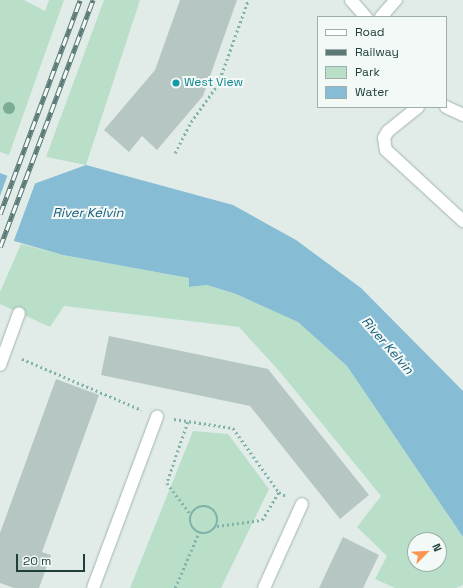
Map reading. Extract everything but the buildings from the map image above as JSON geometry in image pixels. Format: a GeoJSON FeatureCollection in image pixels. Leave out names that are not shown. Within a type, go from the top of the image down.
{"type":"FeatureCollection","features":[{"type":"Feature","properties":{"kind":"street"},"geometry":{"type":"LineString","coordinates":[[352,0],[365,16]]}},
{"type":"Feature","properties":{"kind":"street"},"geometry":{"type":"LineString","coordinates":[[382,16],[396,0]]}},
{"type":"Feature","properties":{"kind":"street"},"geometry":{"type":"LineString","coordinates":[[447,107],[463,115]]}},
{"type":"Feature","properties":{"kind":"street"},"geometry":{"type":"LineString","coordinates":[[417,108],[388,131],[384,138],[386,150],[463,222]]}},
{"type":"Feature","properties":{"kind":"street"},"geometry":{"type":"LineString","coordinates":[[0,365],[19,313]]}},
{"type":"Feature","properties":{"kind":"street"},"geometry":{"type":"LineString","coordinates":[[93,588],[157,417]]}},
{"type":"Feature","properties":{"kind":"street"},"geometry":{"type":"LineString","coordinates":[[264,588],[302,504]]}},
{"type":"Feature","properties":{"kind":"path"},"geometry":{"type":"LineString","coordinates":[[175,153],[191,122],[218,84],[248,0]]}},
{"type":"Feature","properties":{"kind":"path"},"geometry":{"type":"LineString","coordinates":[[188,422],[167,482],[190,514],[192,528],[206,535],[217,526],[262,520],[279,492]]}},
{"type":"Feature","properties":{"kind":"path"},"geometry":{"type":"LineString","coordinates":[[190,514],[204,505],[216,511],[217,526]]}},
{"type":"Feature","properties":{"kind":"path"},"geometry":{"type":"LineString","coordinates":[[175,588],[199,532]]}},
{"type":"Feature","properties":{"kind":"green space"},"geometry":{"type":"Polygon","coordinates":[[[0,0],[24,0],[45,11],[49,0],[64,0],[9,155],[0,152],[0,0]]]}},
{"type":"Feature","properties":{"kind":"green space"},"geometry":{"type":"Polygon","coordinates":[[[104,0],[140,0],[86,165],[46,157],[104,0]]]}},
{"type":"Feature","properties":{"kind":"green space"},"geometry":{"type":"Polygon","coordinates":[[[21,244],[63,255],[189,278],[189,287],[207,285],[236,294],[298,322],[347,366],[463,537],[463,585],[456,588],[395,588],[375,579],[387,556],[357,527],[381,496],[280,372],[239,327],[64,306],[50,327],[0,304],[0,292],[21,244]]]}},
{"type":"Feature","properties":{"kind":"green space"},"geometry":{"type":"Polygon","coordinates":[[[193,431],[228,434],[269,489],[221,588],[130,588],[193,431]]]}},
{"type":"Feature","properties":{"kind":"water","name":"River Kelvin"},"geometry":{"type":"Polygon","coordinates":[[[86,165],[233,205],[296,240],[361,288],[463,391],[463,537],[347,366],[298,322],[236,294],[207,285],[189,287],[189,278],[63,255],[0,237],[0,173],[31,185],[86,165]]]}},
{"type":"Feature","properties":{"kind":"pier"},"geometry":{"type":"Polygon","coordinates":[[[8,174],[31,183],[36,181],[13,243],[0,239],[0,196],[8,174]]]}},
{"type":"Feature","properties":{"kind":"railway"},"geometry":{"type":"LineString","coordinates":[[0,214],[80,0]]}},
{"type":"Feature","properties":{"kind":"railway"},"geometry":{"type":"LineString","coordinates":[[0,247],[93,0]]}},
{"type":"Feature","properties":{"kind":"place","name":"West View"},"geometry":{"type":"Point","coordinates":[176,83]}}]}
